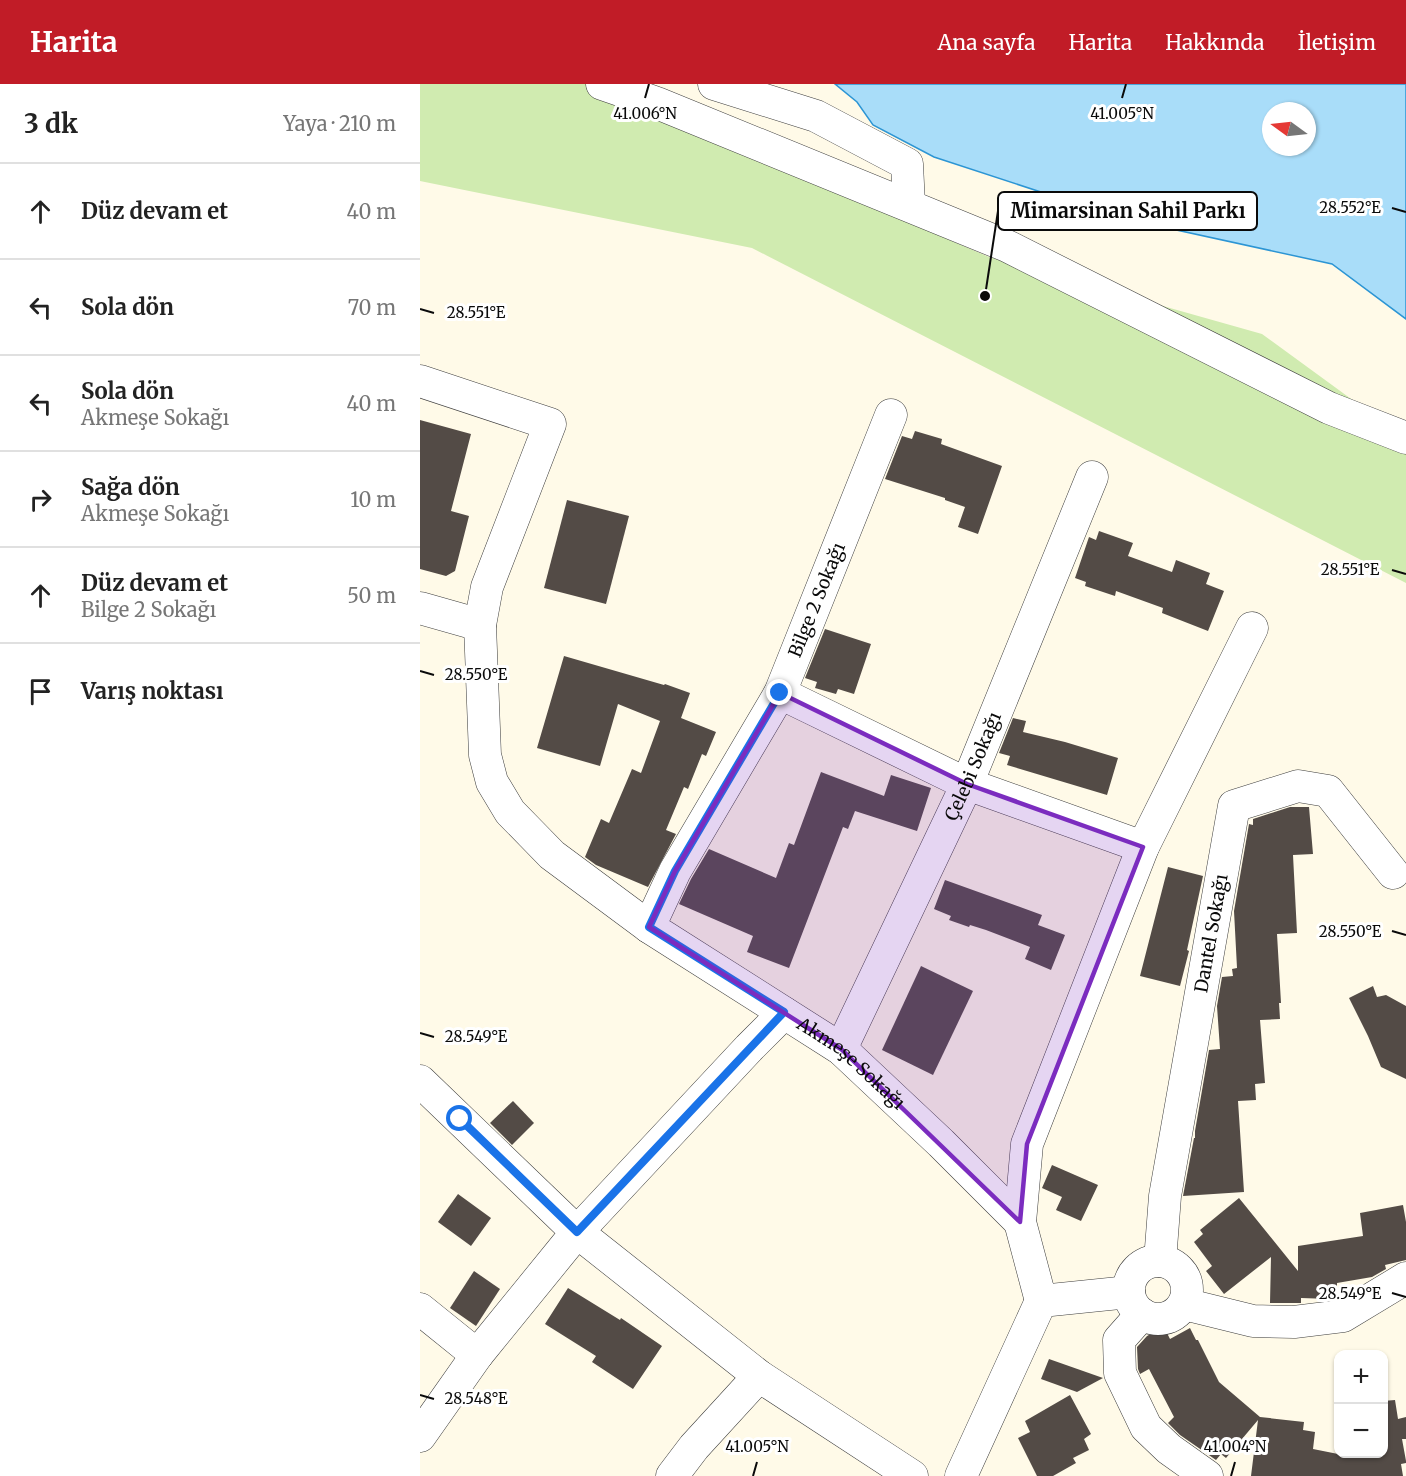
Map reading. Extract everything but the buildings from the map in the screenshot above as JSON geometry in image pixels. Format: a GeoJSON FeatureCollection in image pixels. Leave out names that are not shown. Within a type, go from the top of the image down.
{"type":"FeatureCollection","features":[{"type":"Feature","properties":{"kind":"street"},"geometry":{"type":"LineString","coordinates":[[602,84],[660,93],[909,206],[1007,246],[1329,408],[1406,438]]}},
{"type":"Feature","properties":{"kind":"street"},"geometry":{"type":"LineString","coordinates":[[714,84],[816,116],[907,164],[909,206]]}},
{"type":"Feature","properties":{"kind":"street","name":"Akmeşe Sokağı"},"geometry":{"type":"LineString","coordinates":[[420,381],[550,424],[487,587],[480,625],[484,755],[492,782],[500,798],[510,812],[552,855],[649,927],[841,1050],[941,1143],[1020,1222]]}},
{"type":"Feature","properties":{"kind":"street","name":"Bilge 2 Sokağı"},"geometry":{"type":"LineString","coordinates":[[649,927],[675,871],[780,693],[891,415]]}},
{"type":"Feature","properties":{"kind":"street","name":"Çelebi Sokağı"},"geometry":{"type":"LineString","coordinates":[[841,1050],[967,784],[1092,477]]}},
{"type":"Feature","properties":{"kind":"street"},"geometry":{"type":"LineString","coordinates":[[420,608],[480,625]]}},
{"type":"Feature","properties":{"kind":"street"},"geometry":{"type":"LineString","coordinates":[[961,1476],[1041,1301],[1020,1222],[1027,1144],[1143,847],[1252,628]]}},
{"type":"Feature","properties":{"kind":"street"},"geometry":{"type":"LineString","coordinates":[[780,693],[967,784],[1143,847]]}},
{"type":"Feature","properties":{"kind":"street","name":"Dantel Sokağı"},"geometry":{"type":"LineString","coordinates":[[1160,1261],[1165,1196],[1234,806],[1298,786],[1328,791],[1393,873]]}},
{"type":"Feature","properties":{"kind":"street"},"geometry":{"type":"LineString","coordinates":[[420,1436],[477,1355],[577,1232],[784,1012]]}},
{"type":"Feature","properties":{"kind":"street"},"geometry":{"type":"LineString","coordinates":[[420,1081],[577,1232],[759,1376],[912,1476]]}},
{"type":"Feature","properties":{"kind":"street"},"geometry":{"type":"LineString","coordinates":[[1160,1261],[1178,1269],[1181,1273],[1187,1292],[1184,1304],[1174,1314],[1162,1319],[1152,1318],[1135,1303],[1130,1282],[1134,1273],[1142,1266],[1160,1261]]}},
{"type":"Feature","properties":{"kind":"street"},"geometry":{"type":"LineString","coordinates":[[1184,1304],[1253,1321],[1294,1322],[1342,1316],[1406,1278]]}},
{"type":"Feature","properties":{"kind":"street"},"geometry":{"type":"LineString","coordinates":[[1041,1301],[1135,1303]]}},
{"type":"Feature","properties":{"kind":"street"},"geometry":{"type":"LineString","coordinates":[[1135,1303],[1119,1340],[1120,1372],[1146,1427],[1169,1449],[1207,1476]]}},
{"type":"Feature","properties":{"kind":"street"},"geometry":{"type":"LineString","coordinates":[[420,1309],[477,1355]]}},
{"type":"Feature","properties":{"kind":"street"},"geometry":{"type":"LineString","coordinates":[[672,1476],[694,1447],[759,1376]]}},
{"type":"Feature","properties":{"kind":"highlighted area"},"geometry":{"type":"Polygon","coordinates":[[[780,693],[967,784],[1143,847],[1027,1144],[1020,1222],[841,1049],[649,927],[675,871],[780,693]]]}},
{"type":"Feature","properties":{"kind":"green space"},"geometry":{"type":"Polygon","coordinates":[[[420,84],[588,84],[989,257],[1262,334],[1406,439],[1406,583],[752,248],[420,181],[420,84]]]}},
{"type":"Feature","properties":{"kind":"water"},"geometry":{"type":"Polygon","coordinates":[[[835,84],[1406,84],[1406,319],[1332,264],[1117,217],[934,157],[873,125],[857,102],[835,84]]]}},
{"type":"Feature","properties":{"kind":"place","name":"Mimarsinan Sahil Parkı"},"geometry":{"type":"Point","coordinates":[985,296]}},
{"type":"Feature","properties":{"kind":"route"},"geometry":{"type":"LineString","coordinates":[[460,1119],[577,1232],[784,1012],[649,927],[675,871],[780,693]]}}]}
